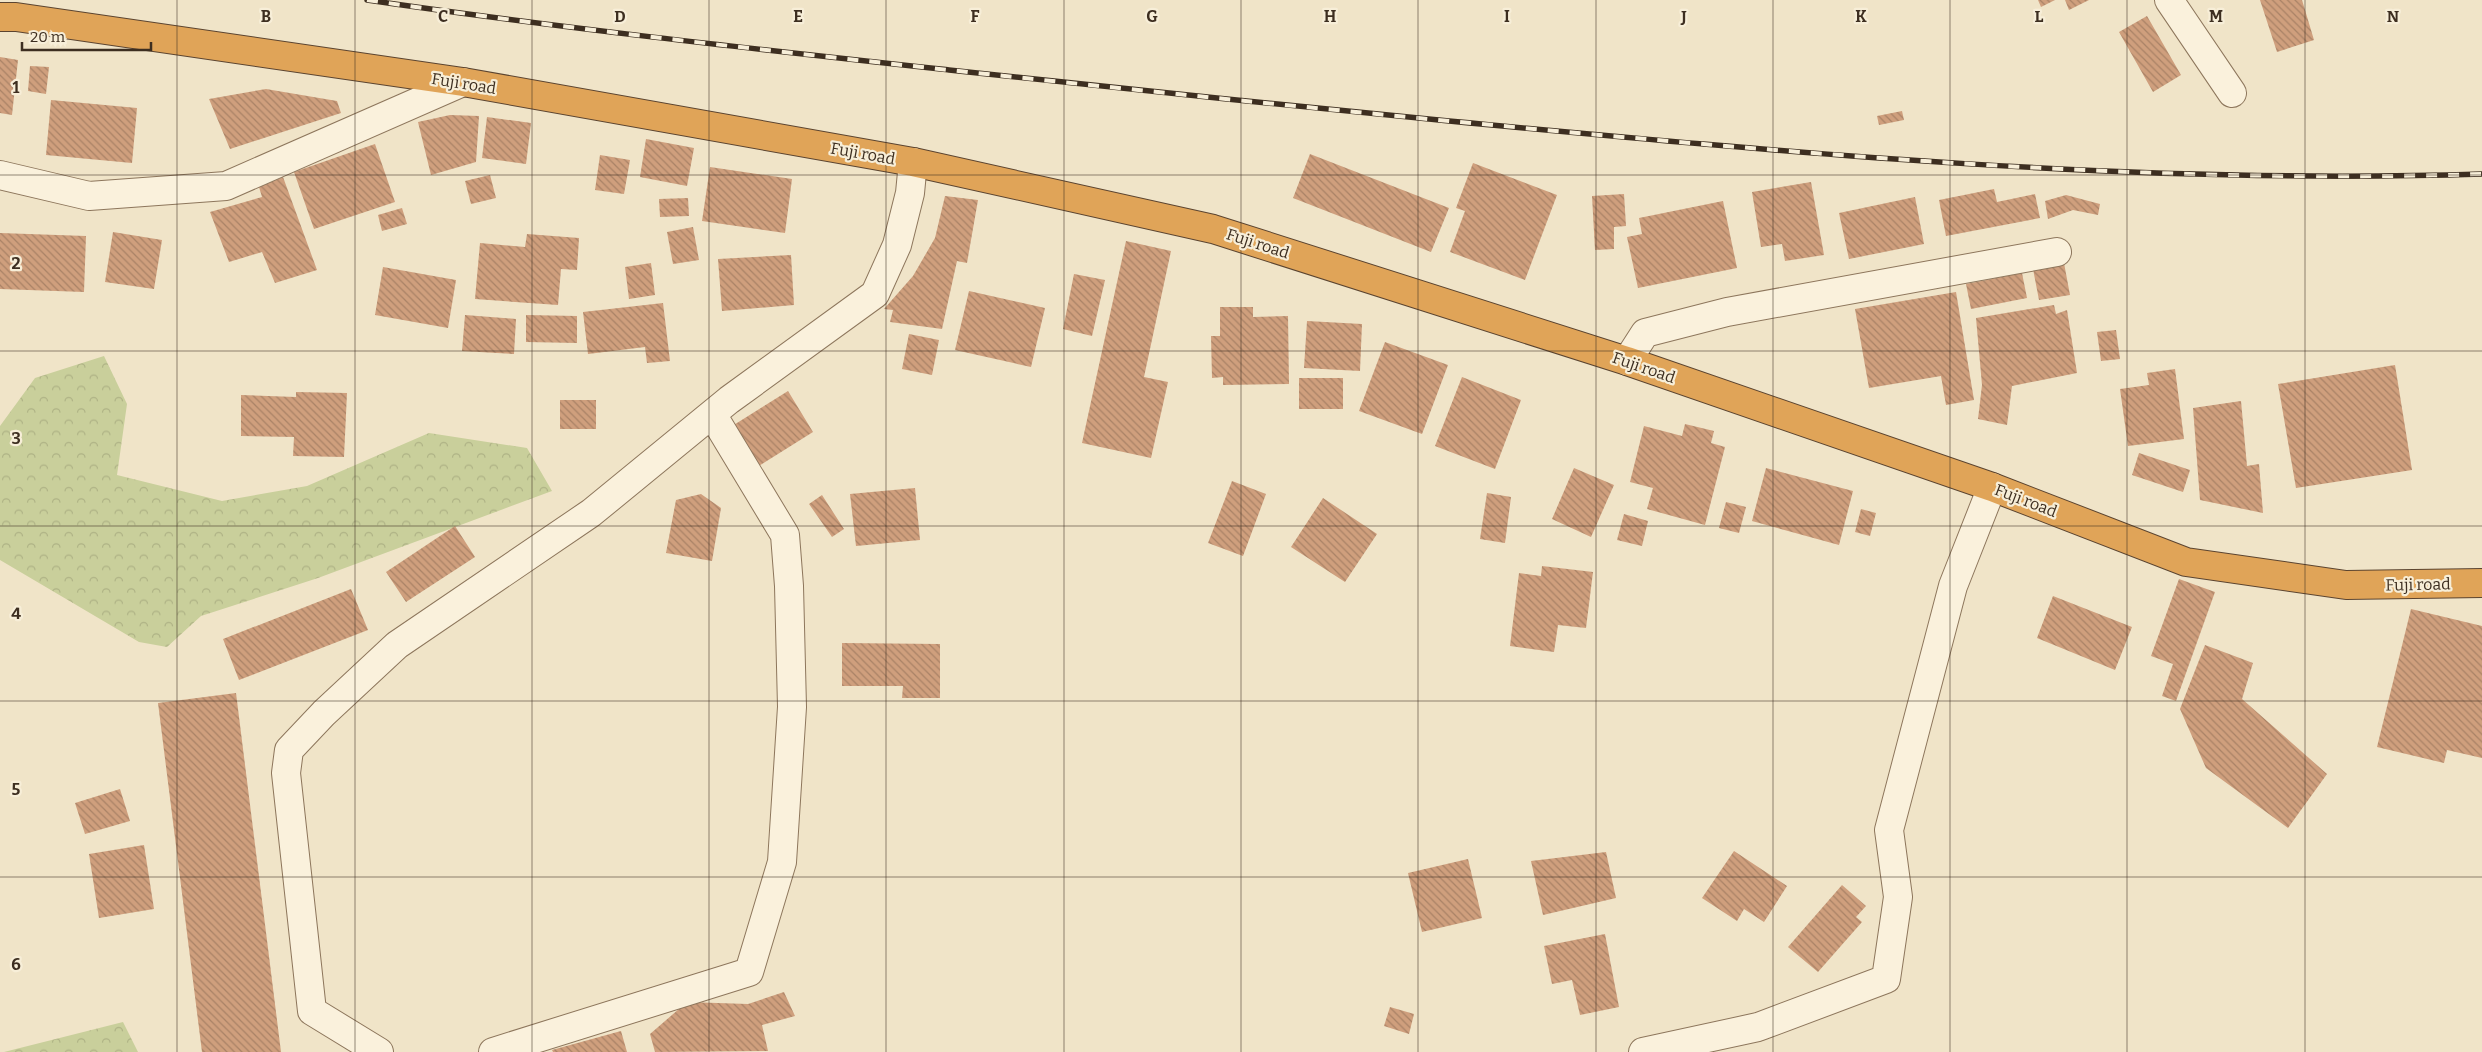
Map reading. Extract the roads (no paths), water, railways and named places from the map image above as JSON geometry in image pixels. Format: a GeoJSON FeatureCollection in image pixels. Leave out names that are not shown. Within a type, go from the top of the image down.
{"type":"FeatureCollection","features":[{"type":"Feature","properties":{"kind":"highway","name":"Fuji road"},"geometry":{"type":"LineString","coordinates":[[0,17],[16,17],[463,82],[913,162],[1213,229],[1627,361],[1992,487],[2186,562],[2346,585],[2482,583]]}},
{"type":"Feature","properties":{"kind":"street"},"geometry":{"type":"LineString","coordinates":[[2169,0],[2232,93]]}},
{"type":"Feature","properties":{"kind":"street"},"geometry":{"type":"LineString","coordinates":[[0,175],[89,196],[226,186],[463,82]]}},
{"type":"Feature","properties":{"kind":"street"},"geometry":{"type":"LineString","coordinates":[[379,1052],[312,1011],[286,773],[289,750],[324,713],[397,645],[590,513],[712,414],[874,294],[898,245],[910,193],[913,162]]}},
{"type":"Feature","properties":{"kind":"street"},"geometry":{"type":"LineString","coordinates":[[1627,361],[1645,333],[1727,312],[2057,252]]}},
{"type":"Feature","properties":{"kind":"street"},"geometry":{"type":"LineString","coordinates":[[493,1052],[748,972],[782,862],[792,707],[789,586],[785,535],[712,414]]}},
{"type":"Feature","properties":{"kind":"street"},"geometry":{"type":"LineString","coordinates":[[1643,1052],[1758,1026],[1886,979],[1898,897],[1889,830],[1953,586],[1992,487]]}},
{"type":"Feature","properties":{"kind":"railway"},"geometry":{"type":"LineString","coordinates":[[367,0],[585,29],[949,70],[1386,115],[1836,155],[2094,171],[2223,175],[2353,176],[2482,174]]}}]}
